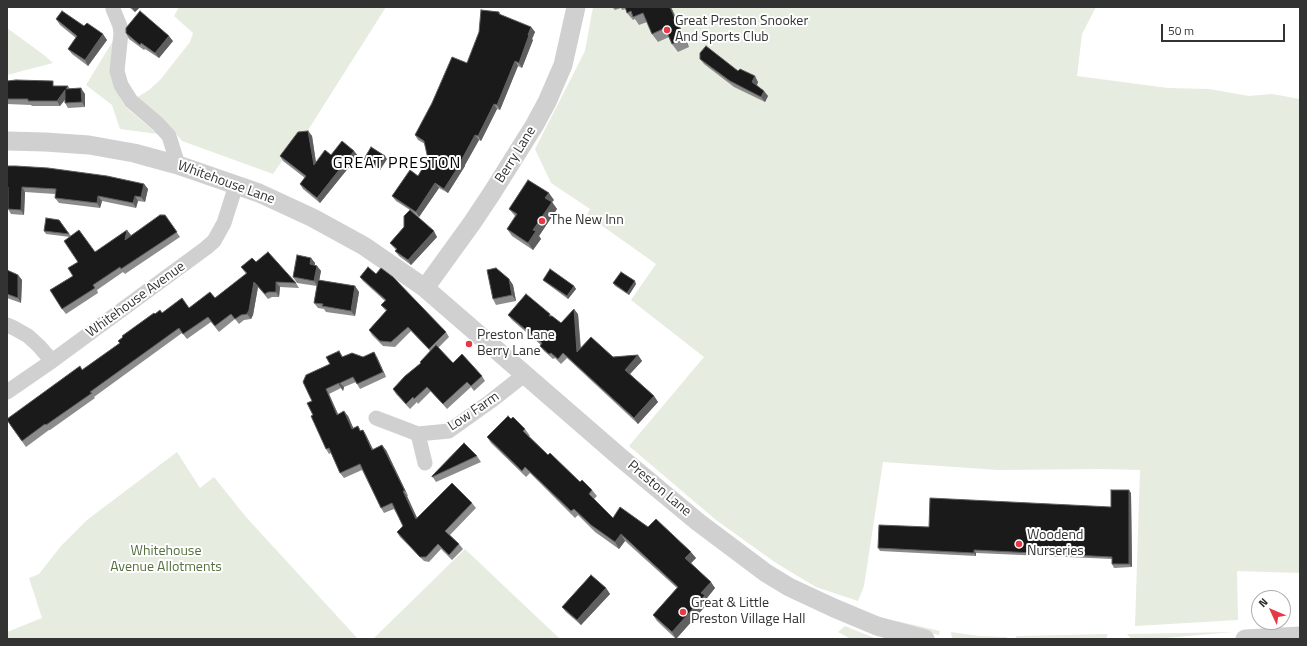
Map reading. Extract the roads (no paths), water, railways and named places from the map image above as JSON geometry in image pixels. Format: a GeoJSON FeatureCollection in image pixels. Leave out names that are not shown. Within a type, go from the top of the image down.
{"type":"FeatureCollection","features":[{"type":"Feature","properties":{"kind":"street","name":"Berry Lane"},"geometry":{"type":"LineString","coordinates":[[425,288],[492,193],[534,126],[547,102],[563,65],[576,7]]}},
{"type":"Feature","properties":{"kind":"street"},"geometry":{"type":"LineString","coordinates":[[114,9],[121,33],[117,71],[121,85],[131,101],[158,124],[169,136],[178,165]]}},
{"type":"Feature","properties":{"kind":"street","name":"Whitehouse Lane"},"geometry":{"type":"LineString","coordinates":[[7,141],[45,142],[89,146],[134,153],[178,165],[259,193],[313,218],[364,246],[425,288]]}},
{"type":"Feature","properties":{"kind":"street","name":"Whitehouse Avenue"},"geometry":{"type":"LineString","coordinates":[[7,392],[52,361],[214,241],[222,228],[236,185]]}},
{"type":"Feature","properties":{"kind":"street","name":"Preston Lane"},"geometry":{"type":"LineString","coordinates":[[425,288],[524,375],[675,503],[766,573],[789,587],[876,626],[925,639]]}},
{"type":"Feature","properties":{"kind":"street"},"geometry":{"type":"LineString","coordinates":[[7,325],[28,336],[52,361]]}},
{"type":"Feature","properties":{"kind":"street","name":"Low Farm"},"geometry":{"type":"LineString","coordinates":[[376,418],[418,434],[449,431],[492,401],[524,375]]}},
{"type":"Feature","properties":{"kind":"street"},"geometry":{"type":"LineString","coordinates":[[418,434],[425,463]]}},
{"type":"Feature","properties":{"kind":"street"},"geometry":{"type":"LineString","coordinates":[[1245,639],[1300,636]]}},
{"type":"Feature","properties":{"kind":"place","name":"Great Preston Snooker And Sports Club"},"geometry":{"type":"Point","coordinates":[667,30]}},
{"type":"Feature","properties":{"kind":"place","name":"The New Inn"},"geometry":{"type":"Point","coordinates":[542,221]}},
{"type":"Feature","properties":{"kind":"place","name":"Preston Lane Berry Lane"},"geometry":{"type":"Point","coordinates":[469,344]}},
{"type":"Feature","properties":{"kind":"place","name":"Woodend Nurseries"},"geometry":{"type":"Point","coordinates":[1019,544]}},
{"type":"Feature","properties":{"kind":"place","name":"Great & Little Preston Village Hall"},"geometry":{"type":"Point","coordinates":[683,612]}},
{"type":"Feature","properties":{"kind":"district","name":"GREAT PRESTON"},"geometry":{"type":"Point","coordinates":[397,164]}},
{"type":"Feature","properties":{"kind":"park label","name":"Whitehouse Avenue Allotments"},"geometry":{"type":"Point","coordinates":[166,560]}}]}
